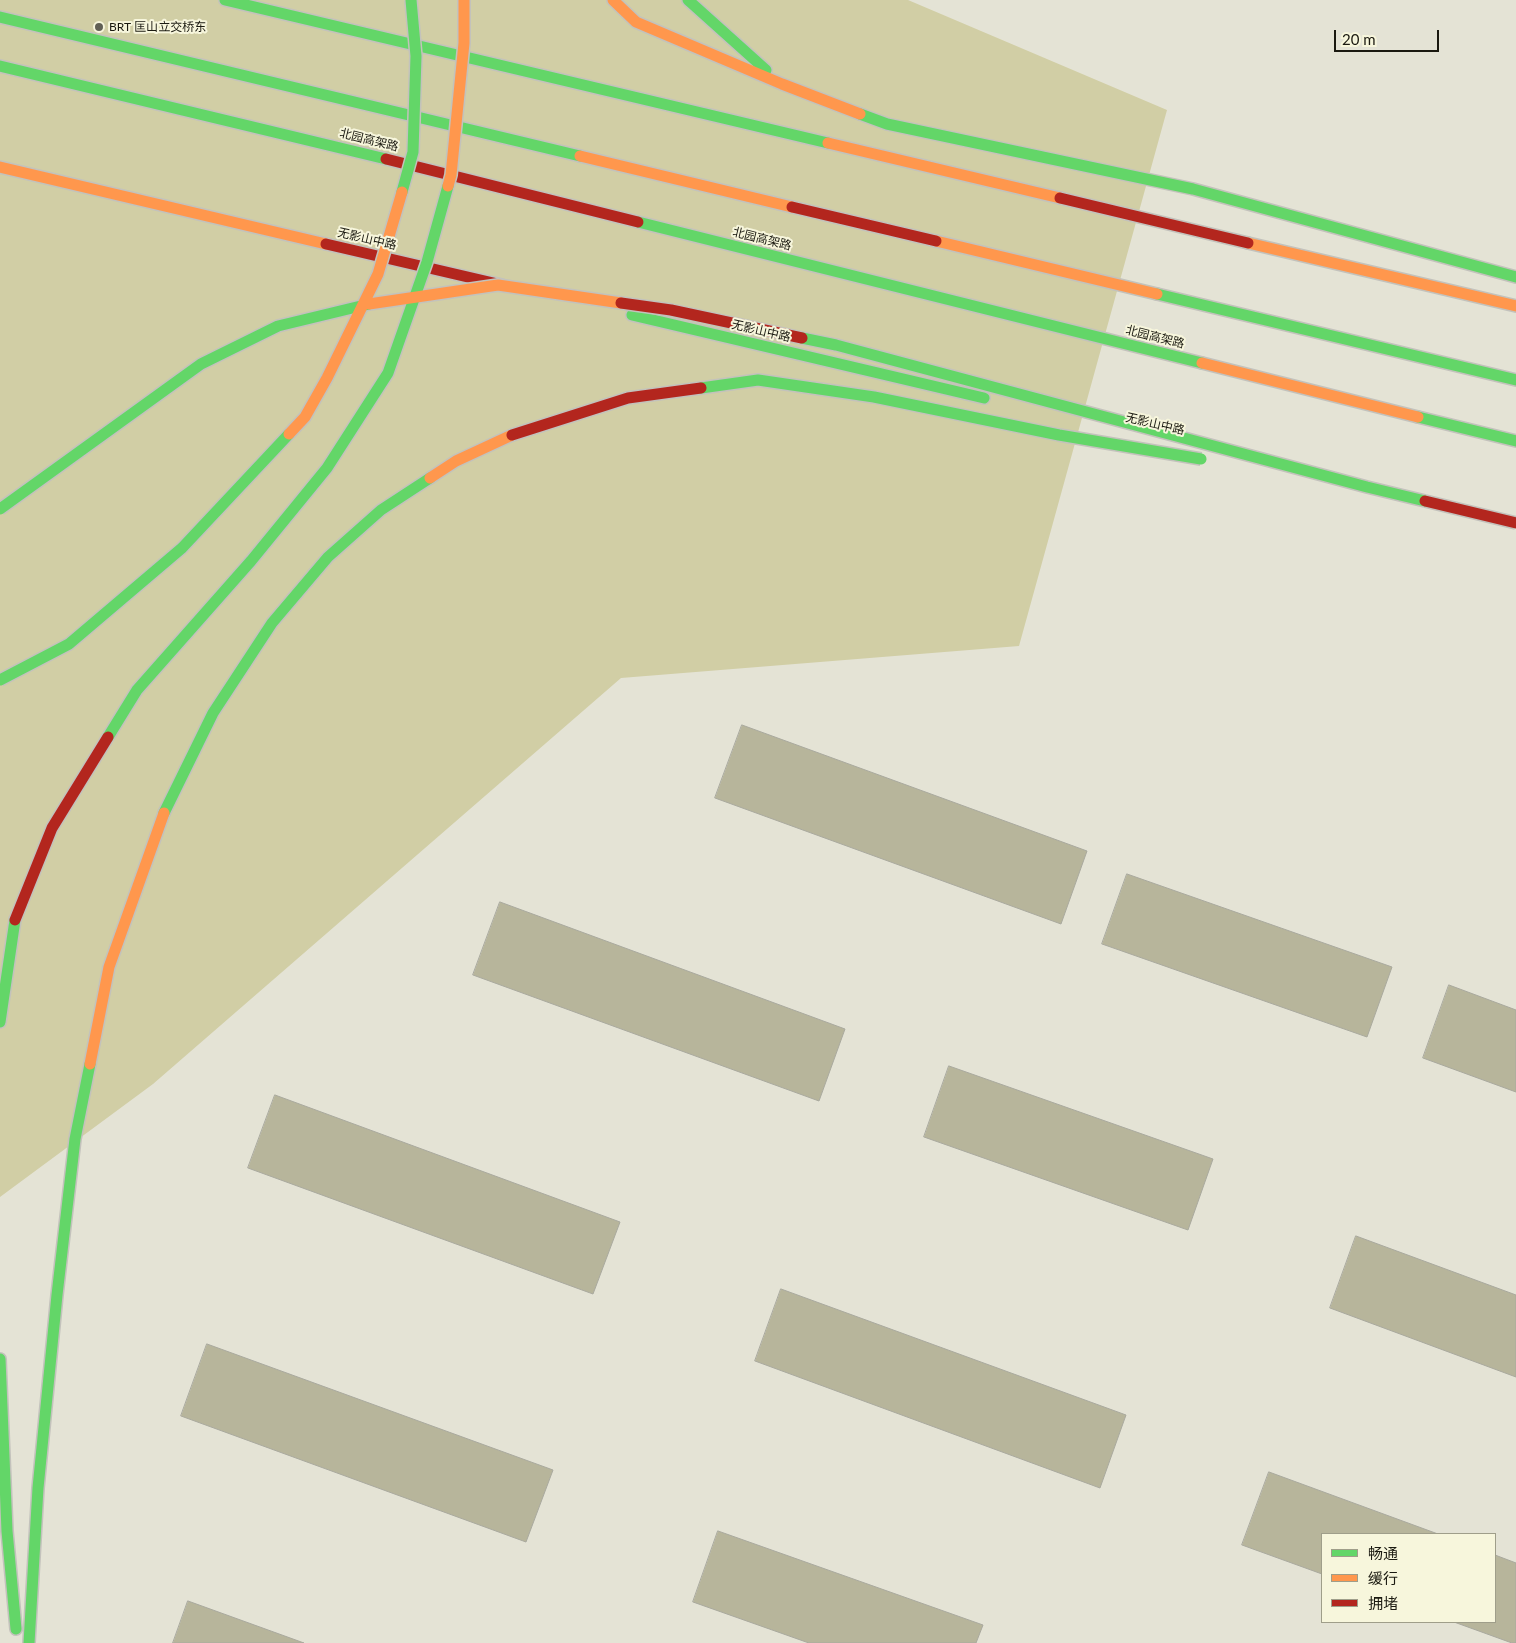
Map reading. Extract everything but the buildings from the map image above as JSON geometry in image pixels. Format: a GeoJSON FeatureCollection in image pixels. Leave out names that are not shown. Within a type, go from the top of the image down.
{"type":"FeatureCollection","features":[{"type":"Feature","properties":{"kind":"main road"},"geometry":{"type":"LineString","coordinates":[[225,0],[1516,306]]}},
{"type":"Feature","properties":{"kind":"main road"},"geometry":{"type":"LineString","coordinates":[[0,680],[69,644],[182,548],[305,417],[327,378],[378,274],[414,152],[416,56],[411,0]]}},
{"type":"Feature","properties":{"kind":"main road"},"geometry":{"type":"LineString","coordinates":[[0,1022],[15,920],[52,828],[136,690],[251,561],[327,468],[388,373],[427,262],[451,175],[464,43],[464,0]]}},
{"type":"Feature","properties":{"kind":"main road"},"geometry":{"type":"LineString","coordinates":[[613,0],[636,22],[782,84],[887,124],[1193,189],[1516,277]]}},
{"type":"Feature","properties":{"kind":"main road"},"geometry":{"type":"LineString","coordinates":[[688,0],[782,84]]}},
{"type":"Feature","properties":{"kind":"main road"},"geometry":{"type":"LineString","coordinates":[[0,17],[1516,380]]}},
{"type":"Feature","properties":{"kind":"main road","name":"北园高架路"},"geometry":{"type":"LineString","coordinates":[[0,66],[344,148],[1516,441]]}},
{"type":"Feature","properties":{"kind":"main road","name":"无影山中路"},"geometry":{"type":"LineString","coordinates":[[0,167],[991,399]]}},
{"type":"Feature","properties":{"kind":"main road"},"geometry":{"type":"LineString","coordinates":[[0,509],[201,364],[278,326],[374,303],[498,285],[671,310],[836,344],[1367,487],[1516,523]]}},
{"type":"Feature","properties":{"kind":"main road"},"geometry":{"type":"LineString","coordinates":[[29,1643],[38,1488],[74,1149],[109,967],[159,822],[213,713],[272,623],[328,557],[381,510],[456,461],[512,435],[628,398],[758,380],[874,397],[1059,435],[1213,461]]}},
{"type":"Feature","properties":{"kind":"main road","name":"无影山中路"},"geometry":{"type":"LineString","coordinates":[[1020,406],[1516,523]]}},
{"type":"Feature","properties":{"kind":"main road"},"geometry":{"type":"LineString","coordinates":[[1242,466],[1367,487]]}},
{"type":"Feature","properties":{"kind":"main road"},"geometry":{"type":"LineString","coordinates":[[0,1359],[7,1530],[17,1643]]}},
{"type":"Feature","properties":{"kind":"shaded area"},"geometry":{"type":"Polygon","coordinates":[[[0,0],[908,0],[1167,110],[1019,646],[621,678],[153,1084],[0,1197],[0,0]]]}},
{"type":"Feature","properties":{"kind":"traffic: fast"},"geometry":{"type":"LineString","coordinates":[[225,0],[828,143]]}},
{"type":"Feature","properties":{"kind":"traffic: fast"},"geometry":{"type":"LineString","coordinates":[[402,192],[413,152],[416,56],[411,0]]}},
{"type":"Feature","properties":{"kind":"traffic: fast"},"geometry":{"type":"LineString","coordinates":[[688,0],[766,70]]}},
{"type":"Feature","properties":{"kind":"traffic: fast"},"geometry":{"type":"LineString","coordinates":[[0,17],[580,156]]}},
{"type":"Feature","properties":{"kind":"traffic: fast"},"geometry":{"type":"LineString","coordinates":[[0,66],[386,159]]}},
{"type":"Feature","properties":{"kind":"traffic: fast"},"geometry":{"type":"LineString","coordinates":[[860,114],[887,124],[1193,189],[1516,277]]}},
{"type":"Feature","properties":{"kind":"traffic: fast"},"geometry":{"type":"LineString","coordinates":[[108,737],[137,690],[251,561],[327,468],[388,373],[427,262],[448,186]]}},
{"type":"Feature","properties":{"kind":"traffic: fast"},"geometry":{"type":"LineString","coordinates":[[638,222],[1202,363]]}},
{"type":"Feature","properties":{"kind":"traffic: fast"},"geometry":{"type":"LineString","coordinates":[[1157,294],[1516,380]]}},
{"type":"Feature","properties":{"kind":"traffic: fast"},"geometry":{"type":"LineString","coordinates":[[0,509],[201,364],[278,326],[369,304]]}},
{"type":"Feature","properties":{"kind":"traffic: fast"},"geometry":{"type":"LineString","coordinates":[[632,315],[984,398]]}},
{"type":"Feature","properties":{"kind":"traffic: fast"},"geometry":{"type":"LineString","coordinates":[[802,338],[836,345],[1425,501]]}},
{"type":"Feature","properties":{"kind":"traffic: fast"},"geometry":{"type":"LineString","coordinates":[[701,388],[758,380],[874,397],[1059,435],[1201,459]]}},
{"type":"Feature","properties":{"kind":"traffic: fast"},"geometry":{"type":"LineString","coordinates":[[1418,417],[1516,441]]}},
{"type":"Feature","properties":{"kind":"traffic: fast"},"geometry":{"type":"LineString","coordinates":[[0,680],[69,644],[182,548],[289,434]]}},
{"type":"Feature","properties":{"kind":"traffic: fast"},"geometry":{"type":"LineString","coordinates":[[164,813],[213,713],[272,623],[328,557],[381,510],[430,478]]}},
{"type":"Feature","properties":{"kind":"traffic: fast"},"geometry":{"type":"LineString","coordinates":[[0,1022],[15,920]]}},
{"type":"Feature","properties":{"kind":"traffic: fast"},"geometry":{"type":"LineString","coordinates":[[29,1643],[38,1488],[57,1295],[75,1139],[90,1064]]}},
{"type":"Feature","properties":{"kind":"traffic: fast"},"geometry":{"type":"LineString","coordinates":[[0,1359],[7,1531],[16,1629]]}},
{"type":"Feature","properties":{"kind":"traffic: slow"},"geometry":{"type":"LineString","coordinates":[[448,186],[451,175],[464,43],[464,0]]}},
{"type":"Feature","properties":{"kind":"traffic: slow"},"geometry":{"type":"LineString","coordinates":[[613,0],[636,22],[782,84],[860,114]]}},
{"type":"Feature","properties":{"kind":"traffic: slow"},"geometry":{"type":"LineString","coordinates":[[828,143],[1060,198]]}},
{"type":"Feature","properties":{"kind":"traffic: slow"},"geometry":{"type":"LineString","coordinates":[[580,156],[792,207]]}},
{"type":"Feature","properties":{"kind":"traffic: slow"},"geometry":{"type":"LineString","coordinates":[[0,167],[326,244]]}},
{"type":"Feature","properties":{"kind":"traffic: slow"},"geometry":{"type":"LineString","coordinates":[[289,434],[305,417],[327,378],[378,274],[402,192]]}},
{"type":"Feature","properties":{"kind":"traffic: slow"},"geometry":{"type":"LineString","coordinates":[[936,241],[1157,294]]}},
{"type":"Feature","properties":{"kind":"traffic: slow"},"geometry":{"type":"LineString","coordinates":[[1248,243],[1516,306]]}},
{"type":"Feature","properties":{"kind":"traffic: slow"},"geometry":{"type":"LineString","coordinates":[[369,304],[498,285],[621,303]]}},
{"type":"Feature","properties":{"kind":"traffic: slow"},"geometry":{"type":"LineString","coordinates":[[1202,363],[1418,417]]}},
{"type":"Feature","properties":{"kind":"traffic: slow"},"geometry":{"type":"LineString","coordinates":[[430,478],[456,461],[512,435]]}},
{"type":"Feature","properties":{"kind":"traffic: slow"},"geometry":{"type":"LineString","coordinates":[[90,1064],[109,967],[164,813]]}},
{"type":"Feature","properties":{"kind":"traffic: jam"},"geometry":{"type":"LineString","coordinates":[[386,159],[638,222]]}},
{"type":"Feature","properties":{"kind":"traffic: jam"},"geometry":{"type":"LineString","coordinates":[[1060,198],[1248,243]]}},
{"type":"Feature","properties":{"kind":"traffic: jam"},"geometry":{"type":"LineString","coordinates":[[792,207],[936,241]]}},
{"type":"Feature","properties":{"kind":"traffic: jam"},"geometry":{"type":"LineString","coordinates":[[326,244],[502,285]]}},
{"type":"Feature","properties":{"kind":"traffic: jam"},"geometry":{"type":"LineString","coordinates":[[621,303],[671,310],[802,338]]}},
{"type":"Feature","properties":{"kind":"traffic: jam"},"geometry":{"type":"LineString","coordinates":[[512,435],[628,398],[701,388]]}},
{"type":"Feature","properties":{"kind":"traffic: jam"},"geometry":{"type":"LineString","coordinates":[[1425,501],[1516,523]]}},
{"type":"Feature","properties":{"kind":"traffic: jam"},"geometry":{"type":"LineString","coordinates":[[15,920],[52,828],[108,737]]}},
{"type":"Feature","properties":{"kind":"place","name":"BRT 匡山立交桥东"},"geometry":{"type":"Point","coordinates":[99,27]}}]}
